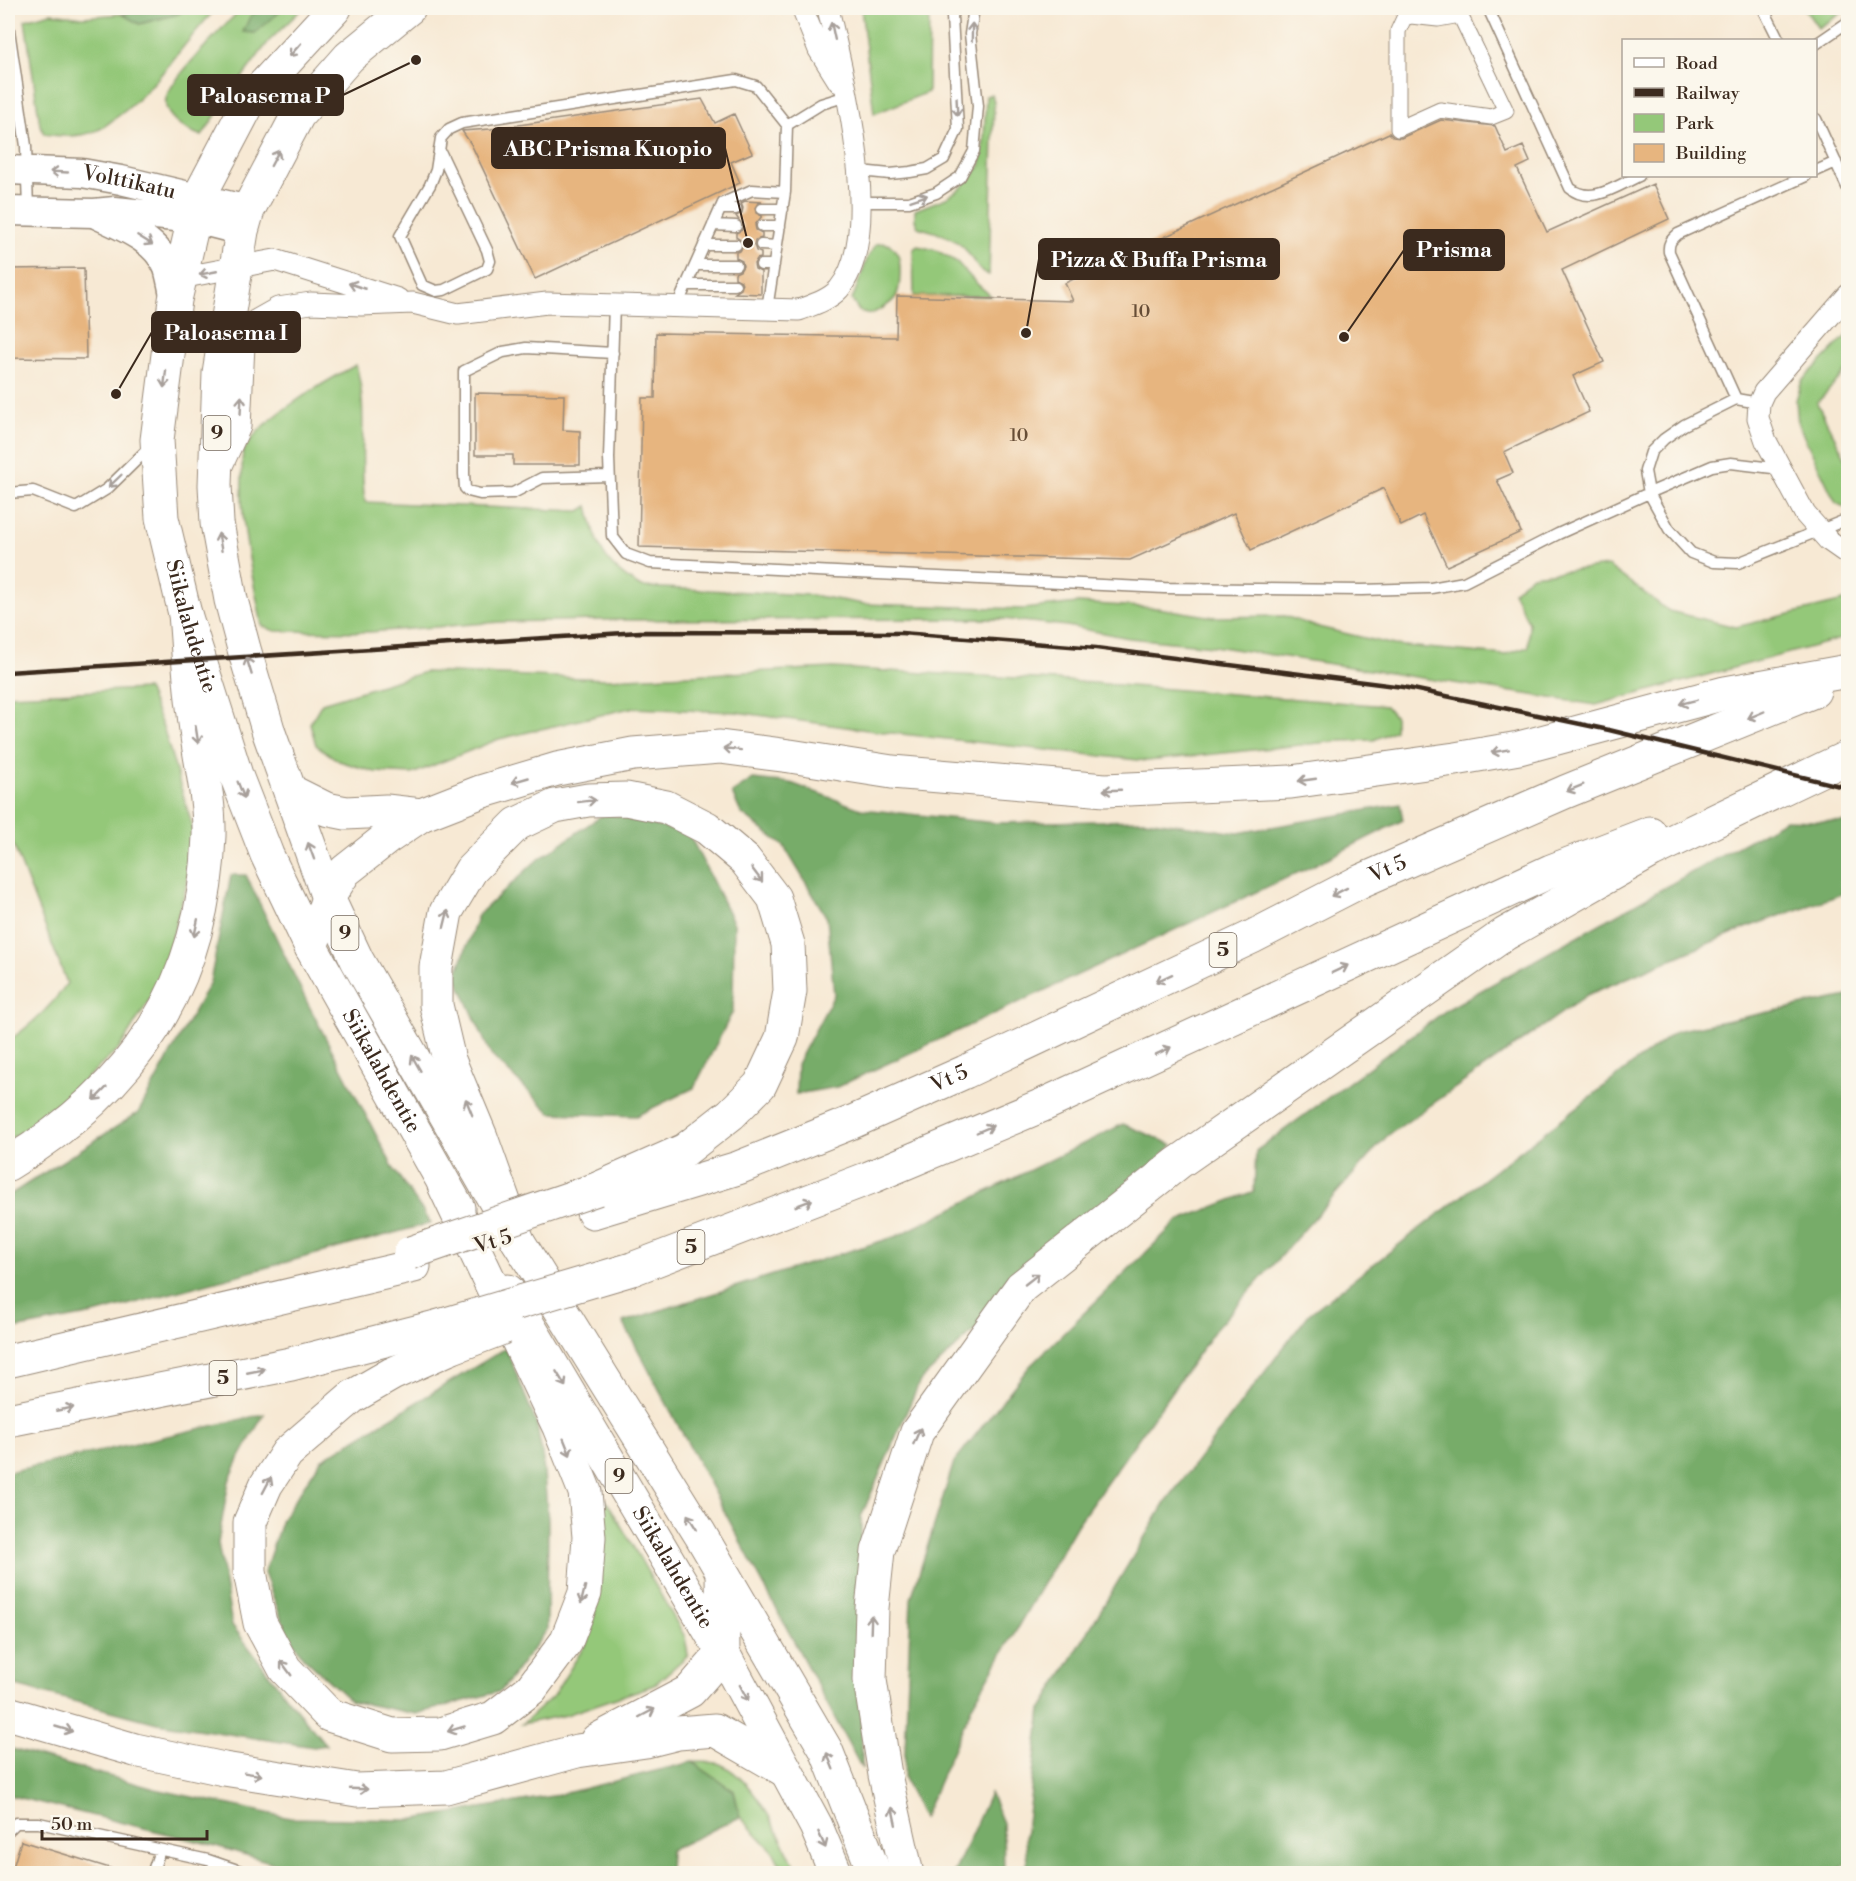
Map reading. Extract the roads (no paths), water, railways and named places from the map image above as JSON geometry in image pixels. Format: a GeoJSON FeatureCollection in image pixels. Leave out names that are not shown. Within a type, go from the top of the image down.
{"type":"FeatureCollection","features":[{"type":"Feature","properties":{"kind":"main road","name":"Siikalahdentie"},"geometry":{"type":"LineString","coordinates":[[335,8],[250,100],[197,208],[178,289],[157,440],[162,518],[185,614],[237,778],[267,855],[311,946],[444,1185],[723,1653],[816,1826],[836,1874]]}},
{"type":"Feature","properties":{"kind":"main road","name":"Siikalahdentie"},"geometry":{"type":"LineString","coordinates":[[409,8],[349,57],[298,115],[245,221],[219,373],[217,523],[231,600],[269,733],[328,898],[357,960],[518,1241],[722,1572],[826,1750],[875,1874]]}},
{"type":"Feature","properties":{"kind":"main road","name":"Volttikatu"},"geometry":{"type":"LineString","coordinates":[[17,170],[82,173],[121,180],[197,208],[245,221]]}},
{"type":"Feature","properties":{"kind":"main road","name":"Volttikatu"},"geometry":{"type":"LineString","coordinates":[[18,211],[94,213],[197,208]]}},
{"type":"Feature","properties":{"kind":"main road","name":"Volttikatu"},"geometry":{"type":"LineString","coordinates":[[94,213],[121,225],[154,246],[178,289]]}},
{"type":"Feature","properties":{"kind":"main road"},"geometry":{"type":"LineString","coordinates":[[8,1164],[61,1128],[94,1101],[126,1068],[157,1026],[177,986],[195,935],[204,888],[209,834],[206,794],[193,713],[185,614]]}},
{"type":"Feature","properties":{"kind":"main road"},"geometry":{"type":"LineString","coordinates":[[311,946],[328,898],[345,871],[421,815],[480,792],[557,769],[633,754],[720,747],[892,772],[1093,789],[1291,782],[1519,748],[1725,693],[1848,671]]}},
{"type":"Feature","properties":{"kind":"main road","name":"Vt 5"},"geometry":{"type":"LineString","coordinates":[[19,1359],[412,1260],[595,1201],[738,1168],[850,1123],[965,1072],[1241,942],[1361,881],[1565,792],[1848,676]]}},
{"type":"Feature","properties":{"kind":"main road"},"geometry":{"type":"LineString","coordinates":[[444,1185],[559,1427],[585,1492],[589,1537],[585,1593],[566,1642],[531,1689],[493,1718],[440,1734],[392,1735],[329,1715],[285,1669],[260,1623],[250,1572],[250,1522],[266,1485],[287,1453],[352,1397],[392,1374],[443,1337],[634,1273],[750,1224],[869,1178],[1054,1100],[1551,871],[1848,757]]}},
{"type":"Feature","properties":{"kind":"main road"},"geometry":{"type":"LineString","coordinates":[[907,1874],[885,1775],[870,1680],[872,1608],[878,1551],[917,1432],[1021,1287],[1178,1163],[1505,934],[1652,851],[1848,757]]}},
{"type":"Feature","properties":{"kind":"main road"},"geometry":{"type":"LineString","coordinates":[[290,791],[326,809],[346,813],[386,811],[421,815]]}},
{"type":"Feature","properties":{"kind":"main road"},"geometry":{"type":"LineString","coordinates":[[518,1241],[481,1137],[449,1060],[436,1005],[436,967],[446,912],[471,870],[517,824],[555,806],[588,800],[626,799],[666,807],[707,828],[745,860],[774,898],[788,944],[789,991],[782,1038],[760,1084],[731,1114],[685,1150],[595,1201]]}},
{"type":"Feature","properties":{"kind":"main road","name":"5"},"geometry":{"type":"LineString","coordinates":[[8,1420],[291,1364],[443,1337]]}},
{"type":"Feature","properties":{"kind":"main road"},"geometry":{"type":"LineString","coordinates":[[577,1750],[690,1691],[723,1653],[722,1572]]}},
{"type":"Feature","properties":{"kind":"main road"},"geometry":{"type":"LineString","coordinates":[[8,1713],[135,1750],[224,1769],[357,1790],[446,1787],[577,1750],[646,1741],[678,1733],[715,1730],[786,1771]]}},
{"type":"Feature","properties":{"kind":"street"},"geometry":{"type":"LineString","coordinates":[[802,8],[819,50],[847,96]]}},
{"type":"Feature","properties":{"kind":"street"},"geometry":{"type":"LineString","coordinates":[[178,289],[236,267],[274,260],[413,303],[458,314],[547,303],[799,310],[819,303],[838,290],[850,270],[858,237],[861,202],[860,171],[828,8]]}},
{"type":"Feature","properties":{"kind":"street"},"geometry":{"type":"LineString","coordinates":[[1460,11],[1506,111],[1491,117],[1440,110],[1398,129],[1398,31],[1400,24],[1404,18],[1411,16],[1438,19],[1460,11]]}},
{"type":"Feature","properties":{"kind":"street"},"geometry":{"type":"LineString","coordinates":[[1848,295],[1764,392],[1759,403],[1758,418],[1766,441],[1805,514],[1828,540],[1848,554]]}},
{"type":"Feature","properties":{"kind":"street"},"geometry":{"type":"LineString","coordinates":[[216,479],[240,427],[244,345],[255,321],[278,308],[311,303],[361,305],[413,303]]}},
{"type":"Feature","properties":{"kind":"lane"},"geometry":{"type":"LineString","coordinates":[[860,171],[890,174],[910,172],[927,169],[944,159],[958,129],[952,16],[955,8]]}},
{"type":"Feature","properties":{"kind":"lane"},"geometry":{"type":"LineString","coordinates":[[861,202],[909,202],[936,193],[960,177],[974,151],[978,106],[970,34],[974,8]]}},
{"type":"Feature","properties":{"kind":"lane"},"geometry":{"type":"LineString","coordinates":[[1401,8],[1460,11]]}},
{"type":"Feature","properties":{"kind":"lane"},"geometry":{"type":"LineString","coordinates":[[1488,8],[1570,188],[1584,196],[1596,195],[1637,177]]}},
{"type":"Feature","properties":{"kind":"lane"},"geometry":{"type":"LineString","coordinates":[[1763,8],[1778,39]]}},
{"type":"Feature","properties":{"kind":"lane"},"geometry":{"type":"LineString","coordinates":[[1817,43],[1848,22]]}},
{"type":"Feature","properties":{"kind":"lane"},"geometry":{"type":"LineString","coordinates":[[8,23],[26,146],[17,170],[18,211]]}},
{"type":"Feature","properties":{"kind":"lane"},"geometry":{"type":"LineString","coordinates":[[439,149],[487,250],[490,261],[487,269],[444,290],[436,291],[423,285],[400,236],[430,186],[436,170],[439,149],[441,138],[449,129],[462,123],[736,80],[756,86],[787,124],[785,192],[774,265],[766,285],[767,309]]}},
{"type":"Feature","properties":{"kind":"lane"},"geometry":{"type":"LineString","coordinates":[[787,124],[820,104],[847,96]]}},
{"type":"Feature","properties":{"kind":"lane"},"geometry":{"type":"LineString","coordinates":[[1817,123],[1848,189]]}},
{"type":"Feature","properties":{"kind":"lane"},"geometry":{"type":"LineString","coordinates":[[1817,170],[1836,162]]}},
{"type":"Feature","properties":{"kind":"lane"},"geometry":{"type":"LineString","coordinates":[[1736,399],[1669,252],[1668,245],[1671,239],[1678,234],[1804,177]]}},
{"type":"Feature","properties":{"kind":"lane"},"geometry":{"type":"LineString","coordinates":[[677,306],[723,203],[752,190],[785,192]]}},
{"type":"Feature","properties":{"kind":"lane"},"geometry":{"type":"LineString","coordinates":[[720,209],[736,209]]}},
{"type":"Feature","properties":{"kind":"lane"},"geometry":{"type":"LineString","coordinates":[[762,209],[783,209]]}},
{"type":"Feature","properties":{"kind":"lane"},"geometry":{"type":"LineString","coordinates":[[713,225],[736,226]]}},
{"type":"Feature","properties":{"kind":"lane"},"geometry":{"type":"LineString","coordinates":[[762,226],[780,226]]}},
{"type":"Feature","properties":{"kind":"lane"},"geometry":{"type":"LineString","coordinates":[[704,245],[736,245]]}},
{"type":"Feature","properties":{"kind":"lane"},"geometry":{"type":"LineString","coordinates":[[762,245],[777,246]]}},
{"type":"Feature","properties":{"kind":"lane"},"geometry":{"type":"LineString","coordinates":[[696,265],[736,265]]}},
{"type":"Feature","properties":{"kind":"lane"},"geometry":{"type":"LineString","coordinates":[[761,265],[774,265]]}},
{"type":"Feature","properties":{"kind":"lane"},"geometry":{"type":"LineString","coordinates":[[687,285],[735,285]]}},
{"type":"Feature","properties":{"kind":"lane"},"geometry":{"type":"LineString","coordinates":[[444,290],[458,314]]}},
{"type":"Feature","properties":{"kind":"lane"},"geometry":{"type":"LineString","coordinates":[[614,304],[609,476],[612,536],[626,554],[650,563],[1164,588],[1431,588],[1464,582],[1558,534],[1712,466],[1731,463],[1781,469]]}},
{"type":"Feature","properties":{"kind":"lane"},"geometry":{"type":"LineString","coordinates":[[609,476],[542,477],[513,493],[480,494],[468,491],[465,488],[464,474],[464,371],[502,352],[526,348],[613,353]]}},
{"type":"Feature","properties":{"kind":"lane"},"geometry":{"type":"LineString","coordinates":[[1759,403],[1736,399],[1684,425],[1664,439],[1651,452],[1645,471],[1649,493],[1669,529],[1691,553],[1714,562],[1738,563],[1848,519]]}},
{"type":"Feature","properties":{"kind":"lane"},"geometry":{"type":"LineString","coordinates":[[8,493],[33,490],[76,507],[107,489],[157,440]]}},
{"type":"Feature","properties":{"kind":"lane"},"geometry":{"type":"LineString","coordinates":[[8,1831],[16,1823],[39,1822],[208,1860],[249,1874]]}},
{"type":"Feature","properties":{"kind":"lane"},"geometry":{"type":"LineString","coordinates":[[152,1874],[160,1850]]}},
{"type":"Feature","properties":{"kind":"railway"},"geometry":{"type":"LineString","coordinates":[[8,672],[640,632],[901,633],[1096,648],[1403,687],[1609,730],[1848,788]]}},
{"type":"Feature","properties":{"kind":"place","name":"Paloasema P"},"geometry":{"type":"Point","coordinates":[416,60]}},
{"type":"Feature","properties":{"kind":"place","name":"ABC Prisma Kuopio"},"geometry":{"type":"Point","coordinates":[748,243]}},
{"type":"Feature","properties":{"kind":"place","name":"Pizza & Buffa Prisma"},"geometry":{"type":"Point","coordinates":[1026,333]}},
{"type":"Feature","properties":{"kind":"place","name":"Prisma"},"geometry":{"type":"Point","coordinates":[1344,337]}},
{"type":"Feature","properties":{"kind":"place","name":"Paloasema I"},"geometry":{"type":"Point","coordinates":[116,394]}}]}
